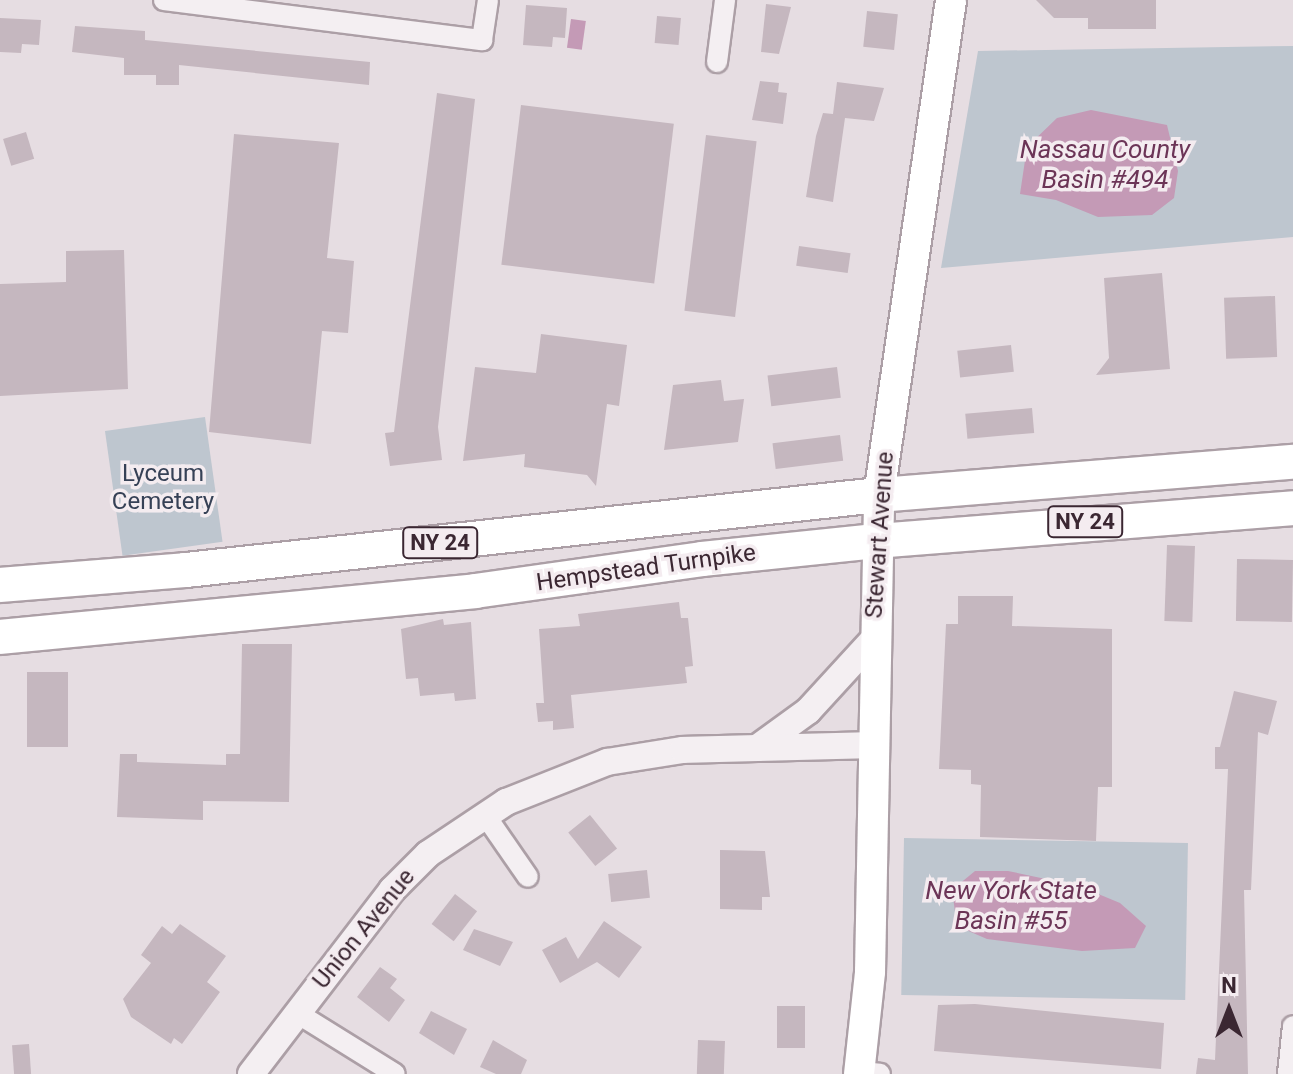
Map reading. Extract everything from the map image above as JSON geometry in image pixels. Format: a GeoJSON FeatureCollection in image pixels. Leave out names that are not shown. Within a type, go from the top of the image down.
{"type":"FeatureCollection","features":[{"type":"Feature","properties":{"kind":"main road","name":"Stewart Avenue"},"geometry":{"type":"LineString","coordinates":[[866,1073],[873,640],[879,495],[951,0]]}},
{"type":"Feature","properties":{"kind":"main road","name":"Hempstead Turnpike"},"geometry":{"type":"LineString","coordinates":[[0,585],[186,570],[879,495],[1293,462]]}},
{"type":"Feature","properties":{"kind":"main road","name":"Hempstead Turnpike"},"geometry":{"type":"LineString","coordinates":[[0,637],[475,591],[702,559],[876,541],[1293,508]]}},
{"type":"Feature","properties":{"kind":"street"},"geometry":{"type":"LineString","coordinates":[[164,0],[482,40],[488,0]]}},
{"type":"Feature","properties":{"kind":"street"},"geometry":{"type":"LineString","coordinates":[[717,62],[725,0]]}},
{"type":"Feature","properties":{"kind":"street"},"geometry":{"type":"LineString","coordinates":[[757,748],[808,711],[873,640]]}},
{"type":"Feature","properties":{"kind":"street","name":"Union Avenue"},"geometry":{"type":"LineString","coordinates":[[251,1074],[392,890],[428,854],[485,815],[565,775],[607,762],[683,750],[872,745]]}},
{"type":"Feature","properties":{"kind":"street"},"geometry":{"type":"LineString","coordinates":[[485,815],[528,877]]}},
{"type":"Feature","properties":{"kind":"street"},"geometry":{"type":"LineString","coordinates":[[297,1013],[395,1074]]}},
{"type":"Feature","properties":{"kind":"street"},"geometry":{"type":"LineString","coordinates":[[1290,1072],[1293,1026]]}},
{"type":"Feature","properties":{"kind":"green space"},"geometry":{"type":"Polygon","coordinates":[[[1293,46],[1293,237],[941,268],[978,51],[1293,46]]]}},
{"type":"Feature","properties":{"kind":"green space","name":"Lyceum Cemetery"},"geometry":{"type":"Polygon","coordinates":[[[205,417],[223,542],[123,556],[105,431],[205,417]]]}},
{"type":"Feature","properties":{"kind":"green space"},"geometry":{"type":"Polygon","coordinates":[[[904,838],[1188,843],[1185,1000],[901,995],[904,838]]]}},
{"type":"Feature","properties":{"kind":"water"},"geometry":{"type":"Polygon","coordinates":[[[571,19],[586,21],[582,50],[567,48],[571,19]]]}},
{"type":"Feature","properties":{"kind":"water","name":"Nassau County Basin #494"},"geometry":{"type":"Polygon","coordinates":[[[1091,110],[1167,125],[1178,171],[1174,198],[1152,215],[1098,217],[1056,200],[1020,194],[1027,147],[1057,118],[1091,110]]]}},
{"type":"Feature","properties":{"kind":"water","name":"New York State Basin #55"},"geometry":{"type":"Polygon","coordinates":[[[975,871],[1008,871],[1079,886],[1120,903],[1146,926],[1135,948],[1082,951],[987,939],[957,926],[952,890],[975,871]]]}},
{"type":"Feature","properties":{"kind":"building"},"geometry":{"type":"Polygon","coordinates":[[[1036,0],[1156,0],[1156,29],[1088,29],[1088,18],[1054,18],[1036,0]]]}},
{"type":"Feature","properties":{"kind":"building"},"geometry":{"type":"Polygon","coordinates":[[[766,4],[791,7],[779,54],[761,52],[766,4]]]}},
{"type":"Feature","properties":{"kind":"building"},"geometry":{"type":"Polygon","coordinates":[[[526,5],[567,8],[565,38],[553,37],[552,47],[523,45],[526,5]]]}},
{"type":"Feature","properties":{"kind":"building"},"geometry":{"type":"Polygon","coordinates":[[[867,11],[898,14],[894,50],[863,47],[867,11]]]}},
{"type":"Feature","properties":{"kind":"building"},"geometry":{"type":"Polygon","coordinates":[[[657,16],[681,18],[679,45],[655,43],[657,16]]]}},
{"type":"Feature","properties":{"kind":"building"},"geometry":{"type":"Polygon","coordinates":[[[0,18],[41,20],[39,45],[22,44],[21,53],[0,52],[0,18]]]}},
{"type":"Feature","properties":{"kind":"building"},"geometry":{"type":"Polygon","coordinates":[[[75,26],[145,31],[145,40],[370,62],[369,85],[179,65],[179,85],[156,85],[156,75],[124,75],[124,58],[72,52],[75,26]]]}},
{"type":"Feature","properties":{"kind":"building"},"geometry":{"type":"Polygon","coordinates":[[[760,81],[779,83],[778,92],[787,93],[783,124],[752,120],[760,81]]]}},
{"type":"Feature","properties":{"kind":"building"},"geometry":{"type":"Polygon","coordinates":[[[837,82],[884,88],[874,121],[845,118],[833,202],[806,197],[816,136],[823,113],[833,114],[837,82]]]}},
{"type":"Feature","properties":{"kind":"building"},"geometry":{"type":"Polygon","coordinates":[[[437,93],[475,99],[438,427],[442,460],[390,466],[385,433],[394,432],[437,93]]]}},
{"type":"Feature","properties":{"kind":"building"},"geometry":{"type":"Polygon","coordinates":[[[521,105],[674,124],[654,284],[501,265],[521,105]]]}},
{"type":"Feature","properties":{"kind":"building"},"geometry":{"type":"Polygon","coordinates":[[[26,132],[34,159],[11,166],[3,139],[26,132]]]}},
{"type":"Feature","properties":{"kind":"building"},"geometry":{"type":"Polygon","coordinates":[[[234,134],[339,143],[327,258],[354,261],[348,333],[322,331],[311,444],[209,432],[234,134]]]}},
{"type":"Feature","properties":{"kind":"building"},"geometry":{"type":"Polygon","coordinates":[[[706,135],[757,141],[735,317],[684,311],[706,135]]]}},
{"type":"Feature","properties":{"kind":"building"},"geometry":{"type":"Polygon","coordinates":[[[799,246],[850,253],[848,273],[796,266],[799,246]]]}},
{"type":"Feature","properties":{"kind":"building"},"geometry":{"type":"Polygon","coordinates":[[[124,250],[128,389],[0,396],[0,284],[66,282],[66,251],[124,250]]]}},
{"type":"Feature","properties":{"kind":"building"},"geometry":{"type":"Polygon","coordinates":[[[1162,273],[1170,369],[1096,375],[1109,358],[1104,278],[1162,273]]]}},
{"type":"Feature","properties":{"kind":"building"},"geometry":{"type":"Polygon","coordinates":[[[1275,296],[1277,357],[1226,359],[1224,298],[1275,296]]]}},
{"type":"Feature","properties":{"kind":"building"},"geometry":{"type":"Polygon","coordinates":[[[541,334],[627,345],[619,406],[607,404],[596,486],[587,475],[524,467],[525,454],[463,461],[475,367],[536,373],[541,334]]]}},
{"type":"Feature","properties":{"kind":"building"},"geometry":{"type":"Polygon","coordinates":[[[1011,345],[1014,372],[960,377],[957,351],[1011,345]]]}},
{"type":"Feature","properties":{"kind":"building"},"geometry":{"type":"Polygon","coordinates":[[[837,367],[841,398],[771,406],[768,376],[837,367]]]}},
{"type":"Feature","properties":{"kind":"building"},"geometry":{"type":"Polygon","coordinates":[[[721,380],[724,401],[744,399],[738,442],[664,450],[673,385],[721,380]]]}},
{"type":"Feature","properties":{"kind":"building"},"geometry":{"type":"Polygon","coordinates":[[[1032,408],[1034,433],[967,439],[965,414],[1032,408]]]}},
{"type":"Feature","properties":{"kind":"building"},"geometry":{"type":"Polygon","coordinates":[[[840,435],[843,461],[776,469],[773,443],[840,435]]]}},
{"type":"Feature","properties":{"kind":"building"},"geometry":{"type":"Polygon","coordinates":[[[1167,545],[1195,546],[1192,622],[1164,621],[1167,545]]]}},
{"type":"Feature","properties":{"kind":"building"},"geometry":{"type":"Polygon","coordinates":[[[1237,559],[1293,560],[1292,622],[1236,621],[1237,559]]]}},
{"type":"Feature","properties":{"kind":"building"},"geometry":{"type":"Polygon","coordinates":[[[958,596],[1013,596],[1012,626],[1112,629],[1112,787],[1098,787],[1096,841],[980,837],[981,785],[971,784],[971,770],[939,769],[946,624],[958,624],[958,596]]]}},
{"type":"Feature","properties":{"kind":"building"},"geometry":{"type":"Polygon","coordinates":[[[679,602],[681,618],[688,618],[693,666],[685,667],[687,683],[571,695],[574,728],[553,730],[553,721],[538,722],[536,703],[544,703],[539,629],[580,626],[578,614],[679,602]]]}},
{"type":"Feature","properties":{"kind":"building"},"geometry":{"type":"Polygon","coordinates":[[[443,619],[444,625],[471,622],[476,699],[455,701],[454,693],[420,696],[418,678],[406,679],[401,629],[443,619]]]}},
{"type":"Feature","properties":{"kind":"building"},"geometry":{"type":"Polygon","coordinates":[[[242,644],[292,644],[289,802],[203,801],[203,820],[117,817],[120,754],[137,754],[137,762],[226,765],[226,754],[240,754],[242,644]]]}},
{"type":"Feature","properties":{"kind":"building"},"geometry":{"type":"Polygon","coordinates":[[[27,672],[68,672],[68,747],[27,747],[27,672]]]}},
{"type":"Feature","properties":{"kind":"building"},"geometry":{"type":"Polygon","coordinates":[[[1234,691],[1277,701],[1268,735],[1258,732],[1251,890],[1244,890],[1248,1074],[1196,1074],[1198,1058],[1215,1060],[1228,769],[1215,769],[1215,747],[1220,747],[1234,691]]]}},
{"type":"Feature","properties":{"kind":"building"},"geometry":{"type":"Polygon","coordinates":[[[590,815],[617,848],[595,866],[568,833],[590,815]]]}},
{"type":"Feature","properties":{"kind":"building"},"geometry":{"type":"Polygon","coordinates":[[[720,850],[765,851],[770,897],[762,897],[762,910],[720,909],[720,850]]]}},
{"type":"Feature","properties":{"kind":"building"},"geometry":{"type":"Polygon","coordinates":[[[647,870],[650,898],[611,902],[608,874],[647,870]]]}},
{"type":"Feature","properties":{"kind":"building"},"geometry":{"type":"Polygon","coordinates":[[[455,894],[477,911],[454,941],[432,924],[455,894]]]}},
{"type":"Feature","properties":{"kind":"building"},"geometry":{"type":"Polygon","coordinates":[[[604,921],[642,947],[619,978],[597,962],[560,983],[542,950],[566,937],[578,959],[604,921]]]}},
{"type":"Feature","properties":{"kind":"building"},"geometry":{"type":"Polygon","coordinates":[[[180,924],[226,956],[207,982],[220,992],[182,1044],[174,1038],[171,1044],[131,1017],[123,999],[151,963],[141,955],[162,926],[172,934],[180,924]]]}},
{"type":"Feature","properties":{"kind":"building"},"geometry":{"type":"Polygon","coordinates":[[[474,929],[513,942],[500,966],[463,950],[474,929]]]}},
{"type":"Feature","properties":{"kind":"building"},"geometry":{"type":"Polygon","coordinates":[[[380,967],[397,979],[390,988],[405,1000],[389,1022],[357,997],[380,967]]]}},
{"type":"Feature","properties":{"kind":"building"},"geometry":{"type":"Polygon","coordinates":[[[975,1004],[1164,1023],[1161,1069],[934,1051],[938,1005],[975,1004]]]}},
{"type":"Feature","properties":{"kind":"building"},"geometry":{"type":"Polygon","coordinates":[[[777,1006],[805,1006],[805,1048],[777,1048],[777,1006]]]}},
{"type":"Feature","properties":{"kind":"building"},"geometry":{"type":"Polygon","coordinates":[[[431,1011],[467,1029],[454,1055],[419,1033],[431,1011]]]}},
{"type":"Feature","properties":{"kind":"building"},"geometry":{"type":"Polygon","coordinates":[[[493,1040],[527,1060],[521,1074],[496,1074],[480,1067],[493,1040]]]}},
{"type":"Feature","properties":{"kind":"building"},"geometry":{"type":"Polygon","coordinates":[[[698,1040],[725,1041],[724,1074],[697,1074],[698,1040]]]}},
{"type":"Feature","properties":{"kind":"building"},"geometry":{"type":"Polygon","coordinates":[[[29,1044],[31,1074],[14,1074],[12,1045],[29,1044]]]}}]}
